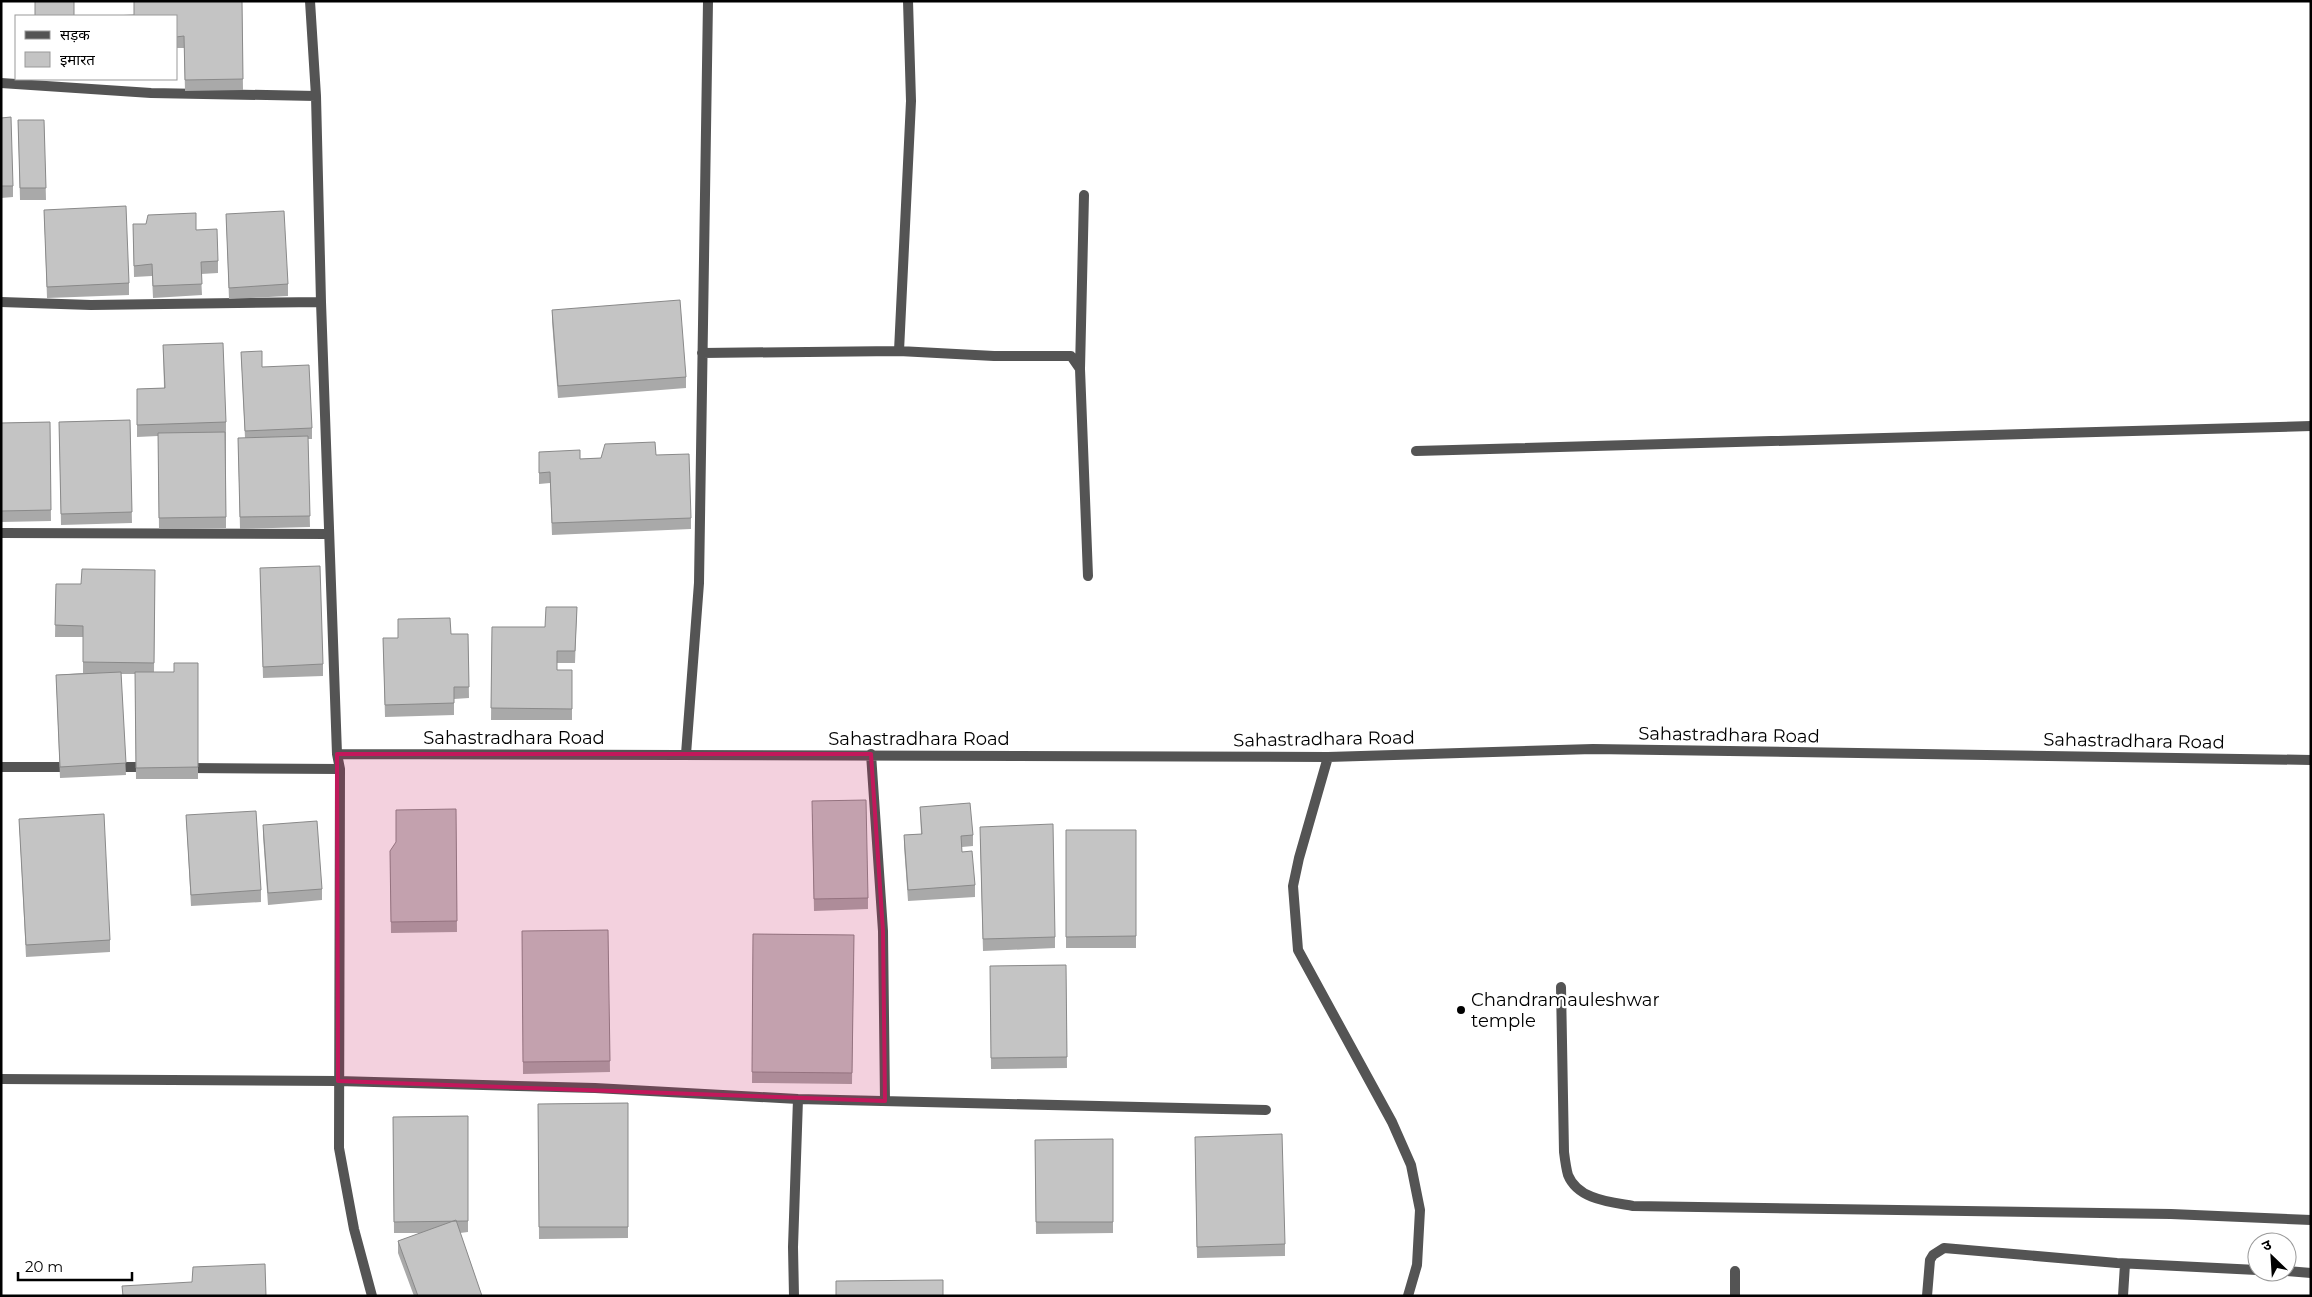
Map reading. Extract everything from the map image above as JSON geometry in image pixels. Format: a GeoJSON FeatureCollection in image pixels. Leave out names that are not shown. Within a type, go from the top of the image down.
{"type":"FeatureCollection","features":[{"type":"Feature","properties":{"kind":"street"},"geometry":{"type":"LineString","coordinates":[[310,1],[316,96],[321,302],[337,754],[340,768],[339,1148],[354,1229],[372,1296]]}},
{"type":"Feature","properties":{"kind":"street"},"geometry":{"type":"LineString","coordinates":[[686,754],[699,583],[708,1]]}},
{"type":"Feature","properties":{"kind":"street"},"geometry":{"type":"LineString","coordinates":[[899,351],[911,101],[908,1]]}},
{"type":"Feature","properties":{"kind":"street"},"geometry":{"type":"LineString","coordinates":[[1,83],[151,93],[316,96]]}},
{"type":"Feature","properties":{"kind":"street"},"geometry":{"type":"LineString","coordinates":[[1084,194],[1080,369],[1088,576]]}},
{"type":"Feature","properties":{"kind":"street"},"geometry":{"type":"LineString","coordinates":[[1,302],[91,305],[321,302]]}},
{"type":"Feature","properties":{"kind":"street"},"geometry":{"type":"LineString","coordinates":[[702,354],[899,351],[994,356],[1066,355],[1074,359],[1080,369]]}},
{"type":"Feature","properties":{"kind":"street"},"geometry":{"type":"LineString","coordinates":[[1416,451],[2311,426]]}},
{"type":"Feature","properties":{"kind":"street"},"geometry":{"type":"LineString","coordinates":[[1,533],[329,534]]}},
{"type":"Feature","properties":{"kind":"street","name":"Sahastradhara Road"},"geometry":{"type":"LineString","coordinates":[[337,754],[871,754],[1328,757],[1594,749],[2311,760]]}},
{"type":"Feature","properties":{"kind":"street"},"geometry":{"type":"LineString","coordinates":[[871,754],[883,931],[885,1101]]}},
{"type":"Feature","properties":{"kind":"street"},"geometry":{"type":"LineString","coordinates":[[1328,757],[1293,886],[1298,950],[1392,1122],[1412,1164],[1420,1210],[1417,1265],[1408,1296]]}},
{"type":"Feature","properties":{"kind":"street"},"geometry":{"type":"LineString","coordinates":[[1,767],[81,767]]}},
{"type":"Feature","properties":{"kind":"street"},"geometry":{"type":"LineString","coordinates":[[101,767],[340,768]]}},
{"type":"Feature","properties":{"kind":"street"},"geometry":{"type":"LineString","coordinates":[[1561,987],[1564,1152],[1568,1176],[1576,1188],[1597,1199],[1633,1206],[2171,1214],[2311,1220]]}},
{"type":"Feature","properties":{"kind":"street"},"geometry":{"type":"LineString","coordinates":[[1,1079],[338,1081],[595,1088],[798,1099],[1266,1110]]}},
{"type":"Feature","properties":{"kind":"street"},"geometry":{"type":"LineString","coordinates":[[794,1296],[793,1247],[798,1099]]}},
{"type":"Feature","properties":{"kind":"street"},"geometry":{"type":"LineString","coordinates":[[1927,1296],[1930,1260],[1933,1255],[1944,1248],[2125,1264],[2247,1270]]}},
{"type":"Feature","properties":{"kind":"street"},"geometry":{"type":"LineString","coordinates":[[2123,1296],[2125,1264]]}},
{"type":"Feature","properties":{"kind":"street"},"geometry":{"type":"LineString","coordinates":[[1735,1271],[1735,1296]]}},
{"type":"Feature","properties":{"kind":"street"},"geometry":{"type":"LineString","coordinates":[[2297,1271],[2311,1272]]}},
{"type":"Feature","properties":{"kind":"highlighted area"},"geometry":{"type":"Polygon","coordinates":[[[337,754],[871,754],[883,931],[885,1101],[338,1081],[337,754]]]}},
{"type":"Feature","properties":{"kind":"building"},"geometry":{"type":"Polygon","coordinates":[[[35,1],[74,1],[74,15],[35,15],[35,1]]]}},
{"type":"Feature","properties":{"kind":"building"},"geometry":{"type":"Polygon","coordinates":[[[134,1],[242,1],[243,79],[185,80],[184,36],[178,37],[178,15],[134,15],[134,1]]]}},
{"type":"Feature","properties":{"kind":"building"},"geometry":{"type":"Polygon","coordinates":[[[11,117],[13,186],[1,186],[1,118],[11,117]]]}},
{"type":"Feature","properties":{"kind":"building"},"geometry":{"type":"Polygon","coordinates":[[[18,120],[44,120],[46,188],[20,188],[18,120]]]}},
{"type":"Feature","properties":{"kind":"building"},"geometry":{"type":"Polygon","coordinates":[[[126,206],[129,283],[47,287],[44,210],[126,206]]]}},
{"type":"Feature","properties":{"kind":"building"},"geometry":{"type":"Polygon","coordinates":[[[284,211],[288,284],[229,288],[226,214],[284,211]]]}},
{"type":"Feature","properties":{"kind":"building"},"geometry":{"type":"Polygon","coordinates":[[[196,213],[196,230],[217,229],[218,261],[201,262],[202,284],[153,286],[152,264],[134,266],[133,224],[146,224],[148,215],[196,213]]]}},
{"type":"Feature","properties":{"kind":"building"},"geometry":{"type":"Polygon","coordinates":[[[680,300],[686,377],[558,386],[552,310],[680,300]]]}},
{"type":"Feature","properties":{"kind":"building"},"geometry":{"type":"Polygon","coordinates":[[[223,343],[226,422],[137,425],[137,389],[165,388],[163,345],[223,343]]]}},
{"type":"Feature","properties":{"kind":"building"},"geometry":{"type":"Polygon","coordinates":[[[262,351],[262,367],[309,365],[312,428],[245,431],[241,352],[262,351]]]}},
{"type":"Feature","properties":{"kind":"building"},"geometry":{"type":"Polygon","coordinates":[[[130,420],[132,512],[61,514],[59,422],[130,420]]]}},
{"type":"Feature","properties":{"kind":"building"},"geometry":{"type":"Polygon","coordinates":[[[50,422],[51,510],[1,511],[1,423],[50,422]]]}},
{"type":"Feature","properties":{"kind":"building"},"geometry":{"type":"Polygon","coordinates":[[[225,432],[226,517],[159,518],[158,433],[225,432]]]}},
{"type":"Feature","properties":{"kind":"building"},"geometry":{"type":"Polygon","coordinates":[[[308,436],[310,516],[240,517],[238,438],[308,436]]]}},
{"type":"Feature","properties":{"kind":"building"},"geometry":{"type":"Polygon","coordinates":[[[655,442],[656,455],[689,454],[691,518],[552,523],[550,472],[539,473],[539,452],[580,450],[580,459],[601,458],[605,444],[655,442]]]}},
{"type":"Feature","properties":{"kind":"building"},"geometry":{"type":"Polygon","coordinates":[[[320,566],[323,664],[263,667],[260,568],[320,566]]]}},
{"type":"Feature","properties":{"kind":"building"},"geometry":{"type":"Polygon","coordinates":[[[82,569],[155,570],[154,663],[83,662],[83,626],[55,625],[56,584],[81,584],[82,569]]]}},
{"type":"Feature","properties":{"kind":"building"},"geometry":{"type":"Polygon","coordinates":[[[546,607],[577,607],[575,651],[557,651],[557,670],[572,670],[572,709],[491,708],[492,627],[545,627],[546,607]]]}},
{"type":"Feature","properties":{"kind":"building"},"geometry":{"type":"Polygon","coordinates":[[[450,618],[451,634],[468,634],[469,687],[454,687],[454,703],[385,705],[383,638],[398,638],[398,619],[450,618]]]}},
{"type":"Feature","properties":{"kind":"building"},"geometry":{"type":"Polygon","coordinates":[[[174,663],[198,663],[198,767],[136,768],[135,672],[174,672],[174,663]]]}},
{"type":"Feature","properties":{"kind":"building"},"geometry":{"type":"Polygon","coordinates":[[[121,672],[126,763],[60,767],[56,675],[121,672]]]}},
{"type":"Feature","properties":{"kind":"building"},"geometry":{"type":"Polygon","coordinates":[[[866,800],[868,898],[814,899],[812,801],[866,800]]]}},
{"type":"Feature","properties":{"kind":"building"},"geometry":{"type":"Polygon","coordinates":[[[970,803],[973,835],[961,836],[962,852],[972,851],[975,885],[908,890],[904,835],[922,834],[920,807],[970,803]]]}},
{"type":"Feature","properties":{"kind":"building"},"geometry":{"type":"Polygon","coordinates":[[[456,809],[457,921],[391,922],[390,851],[396,842],[396,810],[456,809]]]}},
{"type":"Feature","properties":{"kind":"building"},"geometry":{"type":"Polygon","coordinates":[[[256,811],[261,890],[191,895],[186,815],[256,811]]]}},
{"type":"Feature","properties":{"kind":"building"},"geometry":{"type":"Polygon","coordinates":[[[104,814],[110,940],[26,945],[19,819],[104,814]]]}},
{"type":"Feature","properties":{"kind":"building"},"geometry":{"type":"Polygon","coordinates":[[[317,821],[322,889],[268,893],[263,825],[317,821]]]}},
{"type":"Feature","properties":{"kind":"building"},"geometry":{"type":"Polygon","coordinates":[[[1053,824],[1055,937],[983,939],[980,827],[1053,824]]]}},
{"type":"Feature","properties":{"kind":"building"},"geometry":{"type":"Polygon","coordinates":[[[1066,830],[1136,830],[1136,936],[1066,937],[1066,830]]]}},
{"type":"Feature","properties":{"kind":"building"},"geometry":{"type":"Polygon","coordinates":[[[608,930],[610,1061],[523,1062],[522,931],[608,930]]]}},
{"type":"Feature","properties":{"kind":"building"},"geometry":{"type":"Polygon","coordinates":[[[753,934],[854,935],[852,1073],[752,1072],[753,934]]]}},
{"type":"Feature","properties":{"kind":"building"},"geometry":{"type":"Polygon","coordinates":[[[1066,965],[1067,1057],[991,1058],[990,966],[1066,965]]]}},
{"type":"Feature","properties":{"kind":"building"},"geometry":{"type":"Polygon","coordinates":[[[628,1103],[628,1227],[539,1227],[538,1104],[628,1103]]]}},
{"type":"Feature","properties":{"kind":"building"},"geometry":{"type":"Polygon","coordinates":[[[468,1116],[468,1221],[394,1222],[393,1117],[468,1116]]]}},
{"type":"Feature","properties":{"kind":"building"},"geometry":{"type":"Polygon","coordinates":[[[1282,1134],[1285,1244],[1197,1247],[1195,1137],[1282,1134]]]}},
{"type":"Feature","properties":{"kind":"building"},"geometry":{"type":"Polygon","coordinates":[[[1113,1139],[1113,1222],[1036,1222],[1035,1140],[1113,1139]]]}},
{"type":"Feature","properties":{"kind":"building"},"geometry":{"type":"Polygon","coordinates":[[[456,1220],[482,1296],[418,1296],[398,1241],[456,1220]]]}},
{"type":"Feature","properties":{"kind":"building"},"geometry":{"type":"Polygon","coordinates":[[[265,1264],[266,1296],[123,1296],[122,1286],[192,1282],[193,1267],[265,1264]]]}},
{"type":"Feature","properties":{"kind":"building"},"geometry":{"type":"Polygon","coordinates":[[[943,1280],[943,1296],[836,1296],[836,1281],[943,1280]]]}},
{"type":"Feature","properties":{"kind":"place","name":"Chandramauleshwar temple"},"geometry":{"type":"Point","coordinates":[1461,1010]}}]}
